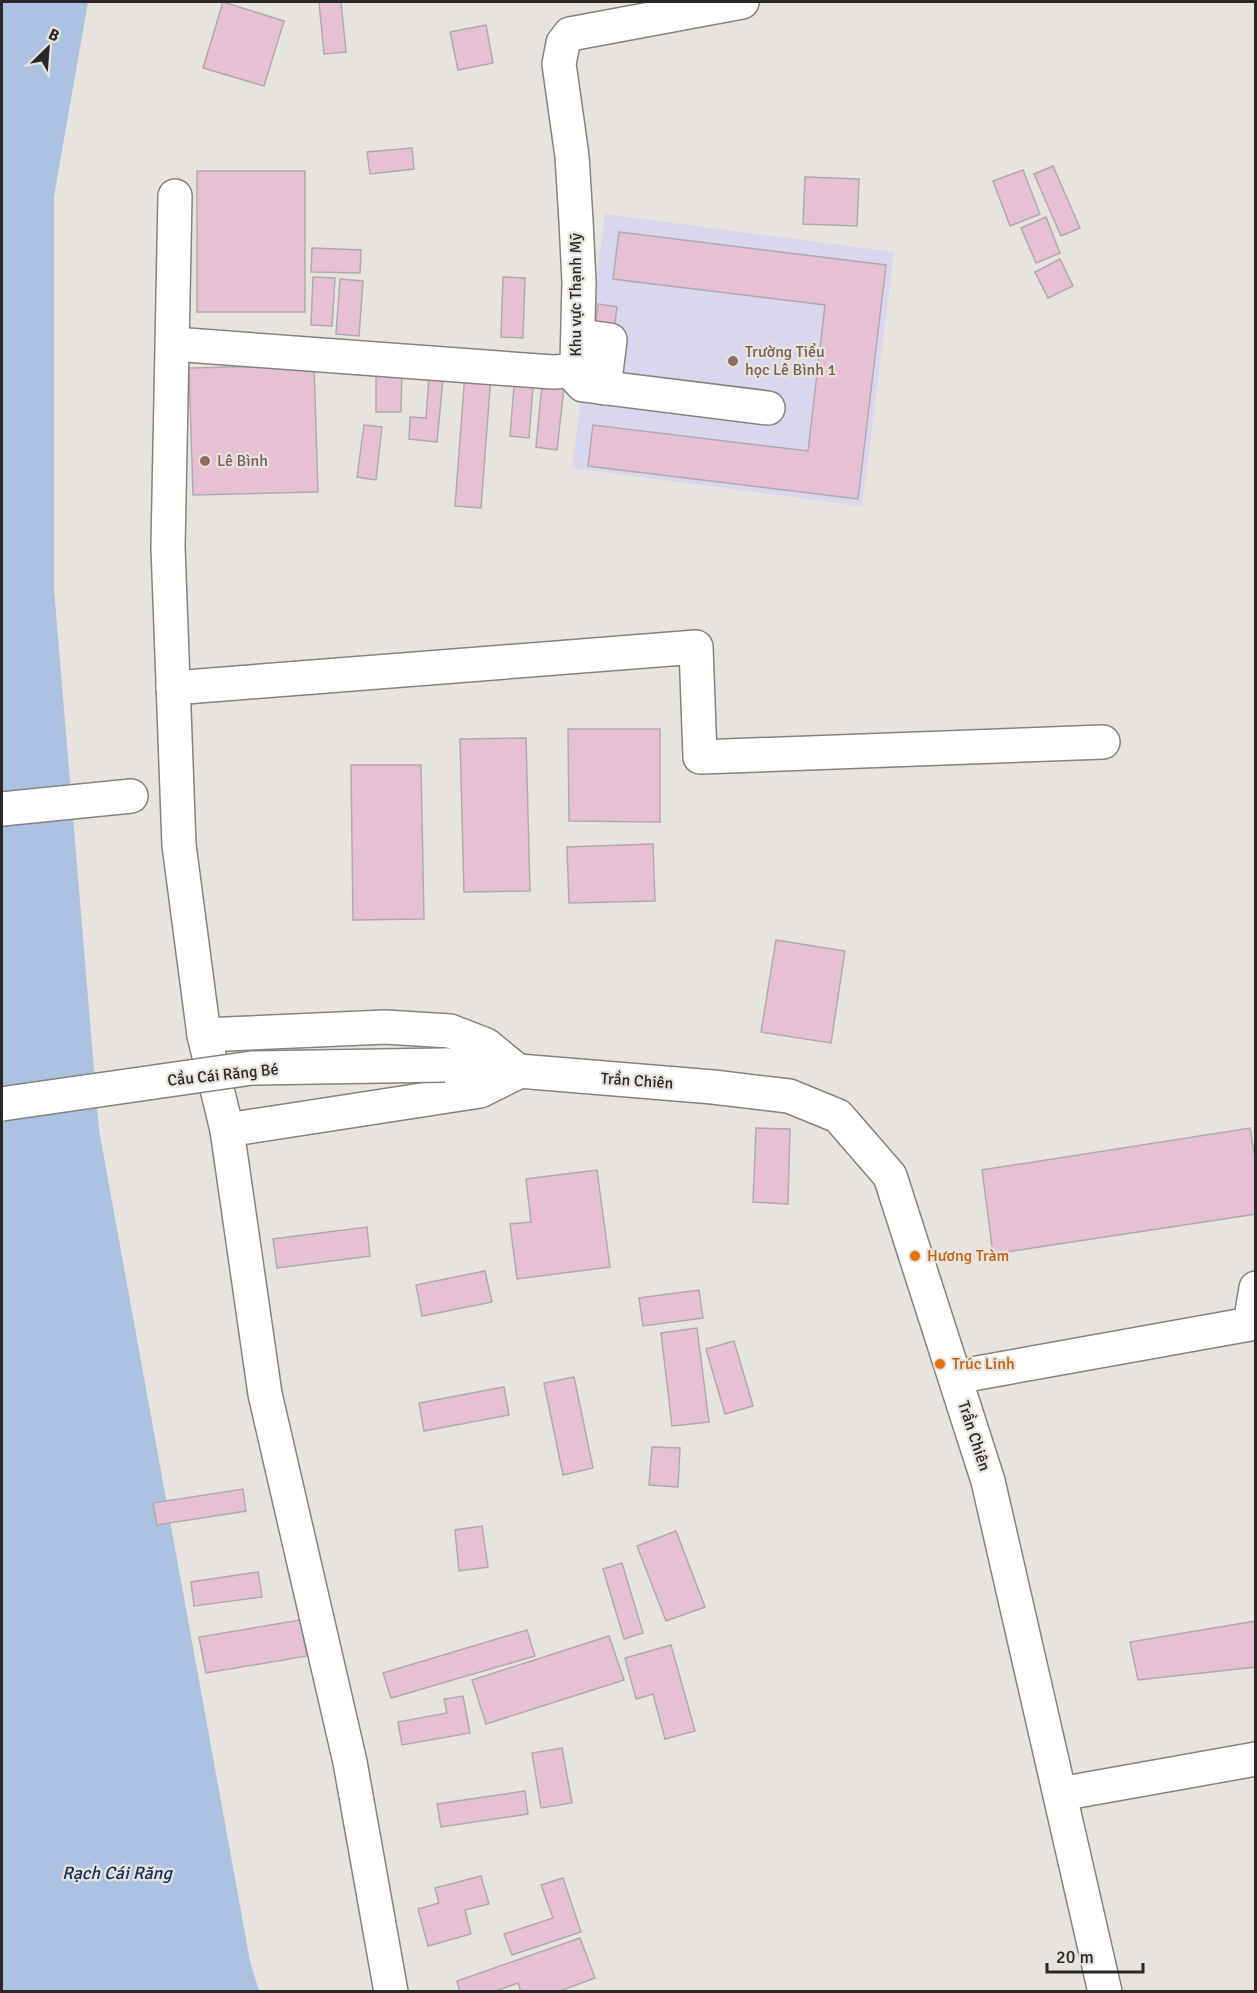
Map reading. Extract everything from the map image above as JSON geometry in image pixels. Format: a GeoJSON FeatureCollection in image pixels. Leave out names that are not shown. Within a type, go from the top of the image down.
{"type":"FeatureCollection","features":[{"type":"Feature","properties":{"kind":"street","name":"Khu vực Thạnh Mỹ"},"geometry":{"type":"LineString","coordinates":[[173,344],[554,372],[570,371],[577,364],[579,282],[572,156],[559,64],[563,43],[570,34],[742,2]]}},
{"type":"Feature","properties":{"kind":"street"},"geometry":{"type":"LineString","coordinates":[[175,196],[168,547],[179,845],[204,1035],[227,1130],[265,1394],[350,1762],[391,1992]]}},
{"type":"Feature","properties":{"kind":"street"},"geometry":{"type":"LineString","coordinates":[[579,336],[610,340],[604,388]]}},
{"type":"Feature","properties":{"kind":"street"},"geometry":{"type":"LineString","coordinates":[[570,371],[583,385],[768,408]]}},
{"type":"Feature","properties":{"kind":"street"},"geometry":{"type":"LineString","coordinates":[[173,688],[696,647],[700,758],[1103,742]]}},
{"type":"Feature","properties":{"kind":"street"},"geometry":{"type":"LineString","coordinates":[[2,809],[130,796]]}},
{"type":"Feature","properties":{"kind":"street"},"geometry":{"type":"LineString","coordinates":[[204,1035],[386,1027],[450,1031],[486,1045],[519,1072],[480,1091],[227,1130]]}},
{"type":"Feature","properties":{"kind":"street","name":"Trần Chiên"},"geometry":{"type":"LineString","coordinates":[[445,1065],[713,1087],[789,1096],[838,1116],[890,1176],[988,1481],[1105,1992]]}},
{"type":"Feature","properties":{"kind":"street","name":"Cầu Cái Răng Bé"},"geometry":{"type":"LineString","coordinates":[[2,1104],[252,1068],[445,1065]]}},
{"type":"Feature","properties":{"kind":"street"},"geometry":{"type":"LineString","coordinates":[[955,1377],[1250,1324],[1256,1288]]}},
{"type":"Feature","properties":{"kind":"street"},"geometry":{"type":"LineString","coordinates":[[1060,1794],[1256,1759]]}},
{"type":"Feature","properties":{"kind":"shaded area","name":"Trường Tiểu học Lê Bình 1"},"geometry":{"type":"Polygon","coordinates":[[[605,214],[894,252],[862,506],[572,468],[605,214]]]}},
{"type":"Feature","properties":{"kind":"water","name":"Rạch Cái Răng"},"geometry":{"type":"Polygon","coordinates":[[[2,2],[88,2],[54,196],[54,589],[99,1130],[250,1961],[259,1991],[4,1992],[2,1980],[2,2]]]}},
{"type":"Feature","properties":{"kind":"building"},"geometry":{"type":"Polygon","coordinates":[[[223,2],[284,21],[264,86],[203,68],[223,2]]]}},
{"type":"Feature","properties":{"kind":"building"},"geometry":{"type":"Polygon","coordinates":[[[319,2],[341,2],[346,52],[324,54],[319,2]]]}},
{"type":"Feature","properties":{"kind":"building"},"geometry":{"type":"Polygon","coordinates":[[[486,25],[493,63],[458,70],[450,32],[486,25]]]}},
{"type":"Feature","properties":{"kind":"building"},"geometry":{"type":"Polygon","coordinates":[[[412,148],[414,169],[370,174],[367,152],[412,148]]]}},
{"type":"Feature","properties":{"kind":"building"},"geometry":{"type":"Polygon","coordinates":[[[1053,166],[1080,228],[1061,236],[1034,174],[1053,166]]]}},
{"type":"Feature","properties":{"kind":"building"},"geometry":{"type":"Polygon","coordinates":[[[1023,170],[1040,214],[1010,226],[993,181],[1023,170]]]}},
{"type":"Feature","properties":{"kind":"building"},"geometry":{"type":"Polygon","coordinates":[[[197,171],[305,171],[305,312],[197,312],[197,171]]]}},
{"type":"Feature","properties":{"kind":"building"},"geometry":{"type":"Polygon","coordinates":[[[805,177],[859,179],[857,226],[803,224],[805,177]]]}},
{"type":"Feature","properties":{"kind":"building"},"geometry":{"type":"Polygon","coordinates":[[[1046,217],[1060,253],[1036,263],[1021,228],[1046,217]]]}},
{"type":"Feature","properties":{"kind":"building"},"geometry":{"type":"Polygon","coordinates":[[[619,232],[886,265],[858,499],[588,466],[593,425],[808,451],[825,305],[613,279],[619,232]]]}},
{"type":"Feature","properties":{"kind":"building"},"geometry":{"type":"Polygon","coordinates":[[[312,248],[361,250],[360,273],[311,272],[312,248]]]}},
{"type":"Feature","properties":{"kind":"building"},"geometry":{"type":"Polygon","coordinates":[[[1060,259],[1073,286],[1048,298],[1035,272],[1060,259]]]}},
{"type":"Feature","properties":{"kind":"building"},"geometry":{"type":"Polygon","coordinates":[[[313,277],[335,278],[332,326],[311,325],[313,277]]]}},
{"type":"Feature","properties":{"kind":"building"},"geometry":{"type":"Polygon","coordinates":[[[503,277],[525,278],[523,338],[501,337],[503,277]]]}},
{"type":"Feature","properties":{"kind":"building"},"geometry":{"type":"Polygon","coordinates":[[[340,279],[363,281],[359,336],[336,334],[340,279]]]}},
{"type":"Feature","properties":{"kind":"building"},"geometry":{"type":"Polygon","coordinates":[[[598,304],[617,307],[614,330],[595,327],[598,304]]]}},
{"type":"Feature","properties":{"kind":"building"},"geometry":{"type":"Polygon","coordinates":[[[314,365],[318,492],[193,495],[189,368],[314,365]]]}},
{"type":"Feature","properties":{"kind":"building"},"geometry":{"type":"Polygon","coordinates":[[[376,369],[402,369],[401,412],[376,412],[376,369]]]}},
{"type":"Feature","properties":{"kind":"building"},"geometry":{"type":"Polygon","coordinates":[[[465,373],[491,375],[481,508],[455,506],[465,373]]]}},
{"type":"Feature","properties":{"kind":"building"},"geometry":{"type":"Polygon","coordinates":[[[515,373],[534,374],[529,438],[510,436],[515,373]]]}},
{"type":"Feature","properties":{"kind":"building"},"geometry":{"type":"Polygon","coordinates":[[[429,377],[443,379],[437,442],[409,439],[410,417],[426,418],[429,377]]]}},
{"type":"Feature","properties":{"kind":"building"},"geometry":{"type":"Polygon","coordinates":[[[542,385],[564,387],[557,450],[536,447],[542,385]]]}},
{"type":"Feature","properties":{"kind":"building"},"geometry":{"type":"Polygon","coordinates":[[[364,425],[382,427],[376,480],[357,477],[364,425]]]}},
{"type":"Feature","properties":{"kind":"building"},"geometry":{"type":"Polygon","coordinates":[[[568,729],[660,729],[660,822],[569,821],[568,729]]]}},
{"type":"Feature","properties":{"kind":"building"},"geometry":{"type":"Polygon","coordinates":[[[526,738],[530,891],[464,892],[460,739],[526,738]]]}},
{"type":"Feature","properties":{"kind":"building"},"geometry":{"type":"Polygon","coordinates":[[[351,765],[421,765],[424,919],[353,920],[351,765]]]}},
{"type":"Feature","properties":{"kind":"building"},"geometry":{"type":"Polygon","coordinates":[[[653,844],[655,901],[569,903],[567,847],[653,844]]]}},
{"type":"Feature","properties":{"kind":"building"},"geometry":{"type":"Polygon","coordinates":[[[776,940],[845,951],[831,1043],[761,1032],[776,940]]]}},
{"type":"Feature","properties":{"kind":"building"},"geometry":{"type":"Polygon","coordinates":[[[756,1128],[790,1129],[788,1204],[753,1202],[756,1128]]]}},
{"type":"Feature","properties":{"kind":"building"},"geometry":{"type":"Polygon","coordinates":[[[1250,1128],[1256,1164],[1256,1214],[993,1254],[982,1170],[1250,1128]]]}},
{"type":"Feature","properties":{"kind":"building"},"geometry":{"type":"Polygon","coordinates":[[[597,1170],[610,1267],[517,1279],[510,1224],[531,1222],[526,1179],[597,1170]]]}},
{"type":"Feature","properties":{"kind":"building"},"geometry":{"type":"Polygon","coordinates":[[[367,1227],[370,1256],[277,1268],[273,1239],[367,1227]]]}},
{"type":"Feature","properties":{"kind":"building"},"geometry":{"type":"Polygon","coordinates":[[[485,1271],[492,1302],[422,1316],[416,1285],[485,1271]]]}},
{"type":"Feature","properties":{"kind":"building"},"geometry":{"type":"Polygon","coordinates":[[[699,1290],[703,1318],[643,1326],[639,1298],[699,1290]]]}},
{"type":"Feature","properties":{"kind":"building"},"geometry":{"type":"Polygon","coordinates":[[[697,1328],[709,1422],[672,1426],[661,1333],[697,1328]]]}},
{"type":"Feature","properties":{"kind":"building"},"geometry":{"type":"Polygon","coordinates":[[[734,1341],[753,1406],[725,1414],[706,1349],[734,1341]]]}},
{"type":"Feature","properties":{"kind":"building"},"geometry":{"type":"Polygon","coordinates":[[[574,1377],[593,1468],[563,1475],[544,1383],[574,1377]]]}},
{"type":"Feature","properties":{"kind":"building"},"geometry":{"type":"Polygon","coordinates":[[[504,1387],[509,1415],[424,1431],[419,1403],[504,1387]]]}},
{"type":"Feature","properties":{"kind":"building"},"geometry":{"type":"Polygon","coordinates":[[[652,1447],[680,1448],[678,1487],[649,1485],[652,1447]]]}},
{"type":"Feature","properties":{"kind":"building"},"geometry":{"type":"Polygon","coordinates":[[[243,1489],[246,1511],[157,1525],[153,1503],[243,1489]]]}},
{"type":"Feature","properties":{"kind":"building"},"geometry":{"type":"Polygon","coordinates":[[[482,1526],[488,1567],[459,1571],[455,1530],[482,1526]]]}},
{"type":"Feature","properties":{"kind":"building"},"geometry":{"type":"Polygon","coordinates":[[[676,1531],[705,1607],[666,1621],[637,1546],[676,1531]]]}},
{"type":"Feature","properties":{"kind":"building"},"geometry":{"type":"Polygon","coordinates":[[[622,1563],[643,1633],[624,1639],[603,1569],[622,1563]]]}},
{"type":"Feature","properties":{"kind":"building"},"geometry":{"type":"Polygon","coordinates":[[[258,1572],[262,1597],[194,1606],[191,1582],[258,1572]]]}},
{"type":"Feature","properties":{"kind":"building"},"geometry":{"type":"Polygon","coordinates":[[[300,1620],[307,1656],[206,1673],[199,1637],[300,1620]]]}},
{"type":"Feature","properties":{"kind":"building"},"geometry":{"type":"Polygon","coordinates":[[[1256,1621],[1256,1667],[1138,1680],[1130,1642],[1256,1621]]]}},
{"type":"Feature","properties":{"kind":"building"},"geometry":{"type":"Polygon","coordinates":[[[527,1630],[535,1656],[391,1698],[383,1673],[527,1630]]]}},
{"type":"Feature","properties":{"kind":"building"},"geometry":{"type":"Polygon","coordinates":[[[609,1636],[624,1680],[486,1724],[472,1680],[609,1636]]]}},
{"type":"Feature","properties":{"kind":"building"},"geometry":{"type":"Polygon","coordinates":[[[671,1645],[695,1731],[665,1739],[653,1694],[636,1699],[625,1658],[671,1645]]]}},
{"type":"Feature","properties":{"kind":"building"},"geometry":{"type":"Polygon","coordinates":[[[463,1696],[470,1733],[402,1745],[398,1722],[447,1713],[444,1699],[463,1696]]]}},
{"type":"Feature","properties":{"kind":"building"},"geometry":{"type":"Polygon","coordinates":[[[562,1748],[572,1803],[541,1808],[532,1753],[562,1748]]]}},
{"type":"Feature","properties":{"kind":"building"},"geometry":{"type":"Polygon","coordinates":[[[525,1791],[528,1814],[441,1827],[437,1804],[525,1791]]]}},
{"type":"Feature","properties":{"kind":"building"},"geometry":{"type":"Polygon","coordinates":[[[481,1876],[489,1904],[465,1910],[471,1934],[428,1946],[418,1909],[439,1903],[435,1888],[481,1876]]]}},
{"type":"Feature","properties":{"kind":"building"},"geometry":{"type":"Polygon","coordinates":[[[563,1878],[581,1932],[512,1955],[504,1934],[553,1918],[541,1885],[563,1878]]]}},
{"type":"Feature","properties":{"kind":"building"},"geometry":{"type":"Polygon","coordinates":[[[580,1938],[595,1978],[557,1992],[521,1992],[518,1983],[493,1992],[460,1992],[457,1981],[580,1938]]]}},
{"type":"Feature","properties":{"kind":"place","name":"Trường Tiểu học Lê Bình 1"},"geometry":{"type":"Point","coordinates":[733,361]}},
{"type":"Feature","properties":{"kind":"place","name":"Lê Bình"},"geometry":{"type":"Point","coordinates":[205,461]}},
{"type":"Feature","properties":{"kind":"place","name":"Hương Tràm"},"geometry":{"type":"Point","coordinates":[915,1256]}},
{"type":"Feature","properties":{"kind":"place","name":"Trúc Linh"},"geometry":{"type":"Point","coordinates":[940,1364]}}]}
